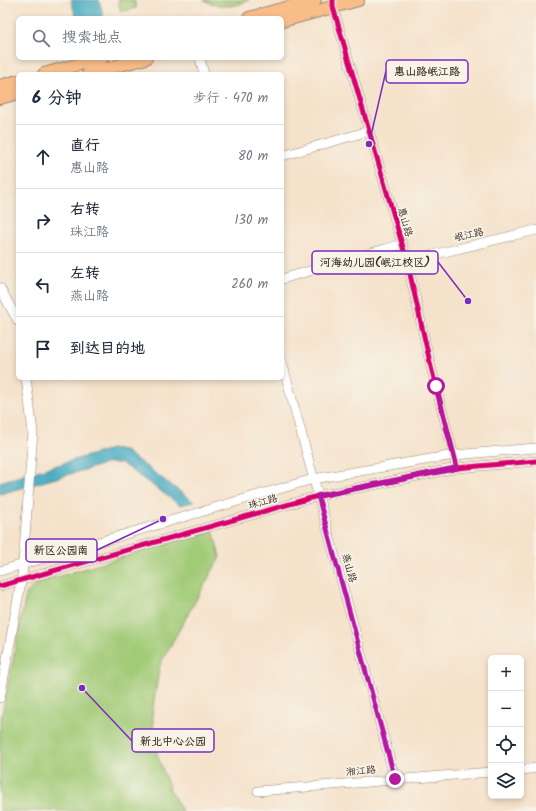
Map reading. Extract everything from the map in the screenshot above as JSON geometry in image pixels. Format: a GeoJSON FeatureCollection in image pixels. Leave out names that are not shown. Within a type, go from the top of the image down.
{"type":"FeatureCollection","features":[{"type":"Feature","properties":{"kind":"main road"},"geometry":{"type":"LineString","coordinates":[[256,16],[315,0]]}},
{"type":"Feature","properties":{"kind":"main road"},"geometry":{"type":"LineString","coordinates":[[284,20],[331,2],[358,0]]}},
{"type":"Feature","properties":{"kind":"main road"},"geometry":{"type":"LineString","coordinates":[[51,72],[95,60]]}},
{"type":"Feature","properties":{"kind":"main road"},"geometry":{"type":"LineString","coordinates":[[95,72],[139,60]]}},
{"type":"Feature","properties":{"kind":"main road"},"geometry":{"type":"LineString","coordinates":[[0,86],[16,82]]}},
{"type":"Feature","properties":{"kind":"main road"},"geometry":{"type":"LineString","coordinates":[[0,98],[16,94]]}},
{"type":"Feature","properties":{"kind":"street","name":"惠山路"},"geometry":{"type":"LineString","coordinates":[[331,2],[407,260],[431,366],[457,468]]}},
{"type":"Feature","properties":{"kind":"street"},"geometry":{"type":"LineString","coordinates":[[200,60],[204,72]]}},
{"type":"Feature","properties":{"kind":"street"},"geometry":{"type":"LineString","coordinates":[[284,155],[369,131]]}},
{"type":"Feature","properties":{"kind":"street","name":"岷江路"},"geometry":{"type":"LineString","coordinates":[[407,260],[536,230]]}},
{"type":"Feature","properties":{"kind":"street"},"geometry":{"type":"LineString","coordinates":[[284,278],[402,244]]}},
{"type":"Feature","properties":{"kind":"street"},"geometry":{"type":"LineString","coordinates":[[0,288],[16,317]]}},
{"type":"Feature","properties":{"kind":"street","name":"燕山路"},"geometry":{"type":"LineString","coordinates":[[284,370],[395,779]]}},
{"type":"Feature","properties":{"kind":"street"},"geometry":{"type":"LineString","coordinates":[[0,698],[22,580],[33,432],[26,380]]}},
{"type":"Feature","properties":{"kind":"street","name":"珠江路"},"geometry":{"type":"LineString","coordinates":[[0,571],[313,479],[454,455],[536,448]]}},
{"type":"Feature","properties":{"kind":"street","name":"珠江路"},"geometry":{"type":"LineString","coordinates":[[0,586],[200,528],[318,496],[457,468],[536,461]]}},
{"type":"Feature","properties":{"kind":"street"},"geometry":{"type":"LineString","coordinates":[[524,770],[536,768]]}},
{"type":"Feature","properties":{"kind":"street","name":"湘江路"},"geometry":{"type":"LineString","coordinates":[[258,791],[488,772]]}},
{"type":"Feature","properties":{"kind":"green space"},"geometry":{"type":"Polygon","coordinates":[[[118,0],[134,0],[136,8],[121,12],[118,0]]]}},
{"type":"Feature","properties":{"kind":"green space"},"geometry":{"type":"Polygon","coordinates":[[[204,0],[249,0],[232,6],[220,6],[204,0]]]}},
{"type":"Feature","properties":{"kind":"green space"},"geometry":{"type":"Polygon","coordinates":[[[213,530],[220,557],[160,664],[152,712],[157,754],[170,790],[182,811],[0,811],[0,725],[26,594],[37,583],[213,530]]]}},
{"type":"Feature","properties":{"kind":"water"},"geometry":{"type":"Polygon","coordinates":[[[71,0],[99,0],[103,16],[75,16],[71,0]]]}},
{"type":"Feature","properties":{"kind":"water"},"geometry":{"type":"Polygon","coordinates":[[[111,449],[125,451],[194,502],[180,505],[121,463],[109,463],[0,494],[0,482],[111,449]]]}},
{"type":"Feature","properties":{"kind":"cycle path"},"geometry":{"type":"LineString","coordinates":[[333,0],[333,7],[407,261],[431,367],[457,468]]}},
{"type":"Feature","properties":{"kind":"cycle path"},"geometry":{"type":"LineString","coordinates":[[0,586],[318,496],[457,468],[536,461]]}},
{"type":"Feature","properties":{"kind":"place","name":"惠山路岷江路"},"geometry":{"type":"Point","coordinates":[369,144]}},
{"type":"Feature","properties":{"kind":"place","name":"河海幼儿园(岷江校区)"},"geometry":{"type":"Point","coordinates":[468,301]}},
{"type":"Feature","properties":{"kind":"place","name":"新区公园南"},"geometry":{"type":"Point","coordinates":[163,519]}},
{"type":"Feature","properties":{"kind":"place","name":"新北中心公园"},"geometry":{"type":"Point","coordinates":[82,688]}},
{"type":"Feature","properties":{"kind":"route"},"geometry":{"type":"LineString","coordinates":[[395,779],[318,496],[457,468],[436,386]]}}]}
